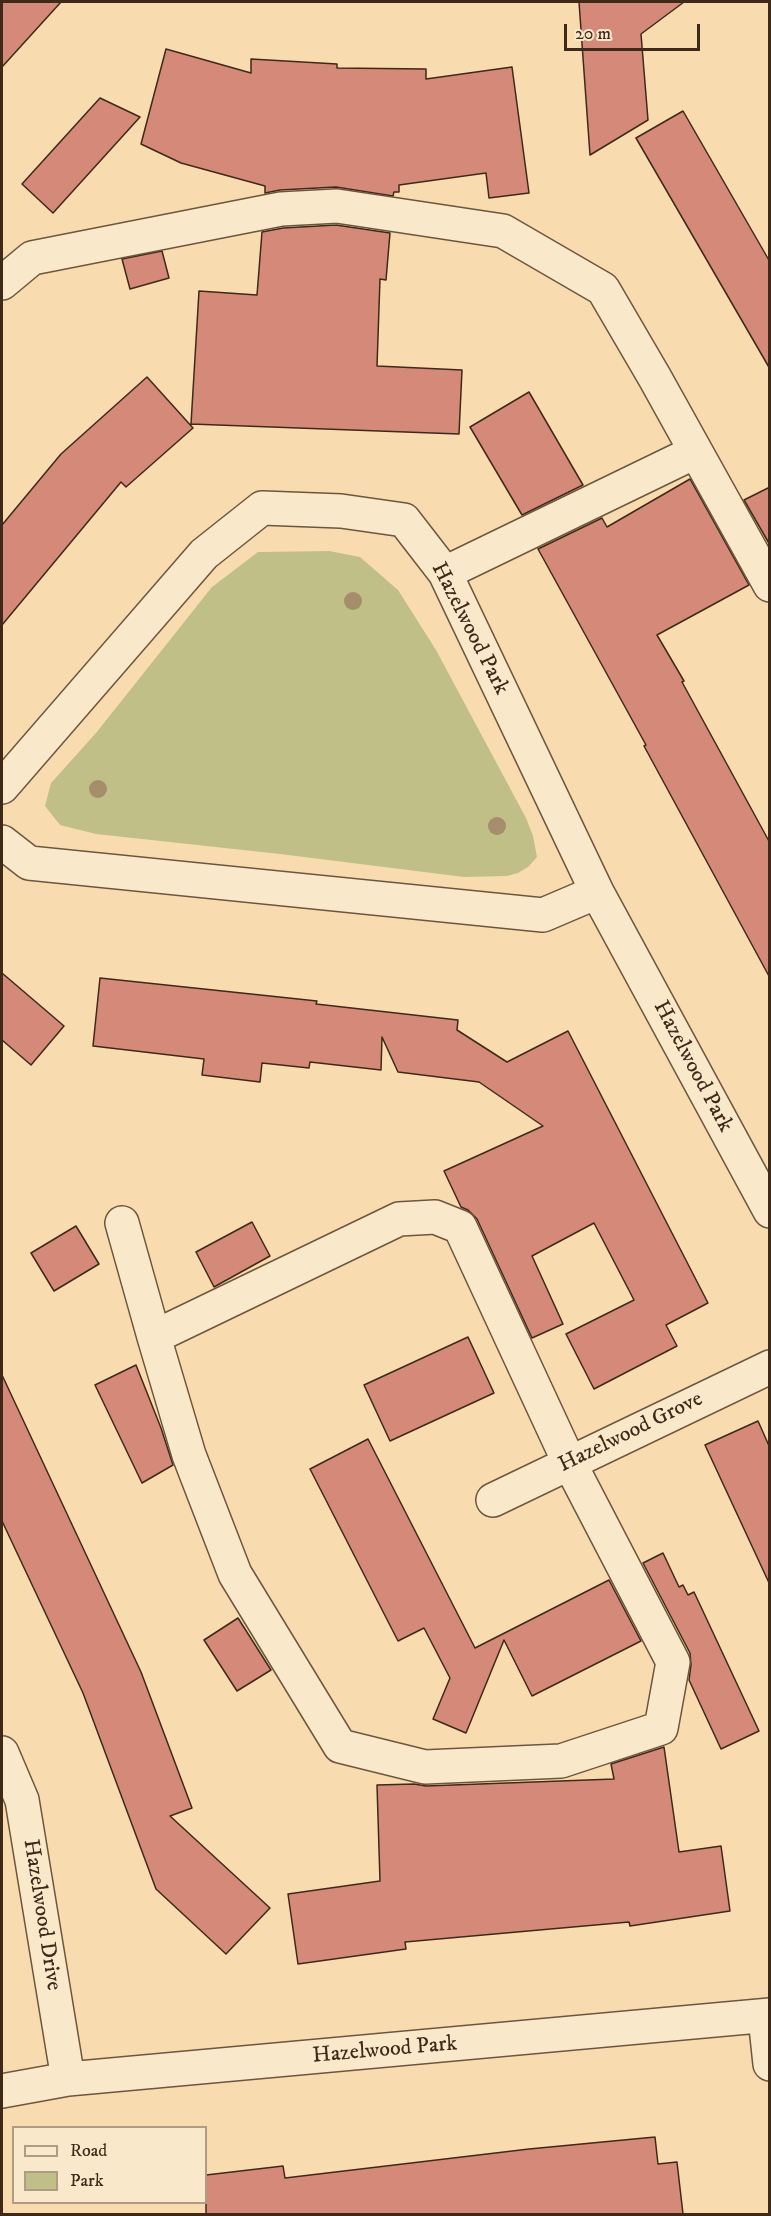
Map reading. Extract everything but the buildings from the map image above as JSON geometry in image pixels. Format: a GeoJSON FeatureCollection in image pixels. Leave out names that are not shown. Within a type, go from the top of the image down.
{"type":"FeatureCollection","features":[{"type":"Feature","properties":{"kind":"street"},"geometry":{"type":"LineString","coordinates":[[2,283],[32,258],[280,209],[337,206],[503,231],[603,289],[770,585]]}},
{"type":"Feature","properties":{"kind":"street"},"geometry":{"type":"LineString","coordinates":[[445,573],[695,452]]}},
{"type":"Feature","properties":{"kind":"street","name":"Hazelwood Park"},"geometry":{"type":"LineString","coordinates":[[2,788],[204,554],[262,508],[341,511],[404,520],[445,573],[597,892],[770,1211]]}},
{"type":"Feature","properties":{"kind":"street"},"geometry":{"type":"LineString","coordinates":[[2,842],[29,863],[543,915],[597,892]]}},
{"type":"Feature","properties":{"kind":"street"},"geometry":{"type":"LineString","coordinates":[[122,1223],[154,1337],[189,1455],[235,1574],[340,1746],[425,1767],[561,1761],[661,1728],[673,1662],[569,1462],[460,1227],[435,1217],[399,1219],[154,1337]]}},
{"type":"Feature","properties":{"kind":"street","name":"Hazelwood Grove"},"geometry":{"type":"LineString","coordinates":[[493,1500],[770,1367]]}},
{"type":"Feature","properties":{"kind":"street","name":"Hazelwood Drive"},"geometry":{"type":"LineString","coordinates":[[2,1753],[22,1800],[68,2079]]}},
{"type":"Feature","properties":{"kind":"street"},"geometry":{"type":"LineString","coordinates":[[767,2016],[770,2064]]}},
{"type":"Feature","properties":{"kind":"street","name":"Hazelwood Park"},"geometry":{"type":"LineString","coordinates":[[2,2091],[68,2079],[767,2016]]}},
{"type":"Feature","properties":{"kind":"green space"},"geometry":{"type":"Polygon","coordinates":[[[329,551],[360,557],[398,590],[436,650],[526,818],[533,836],[537,857],[528,867],[507,876],[464,877],[96,834],[60,825],[45,806],[51,783],[96,733],[212,587],[258,552],[329,551]]]}}]}
